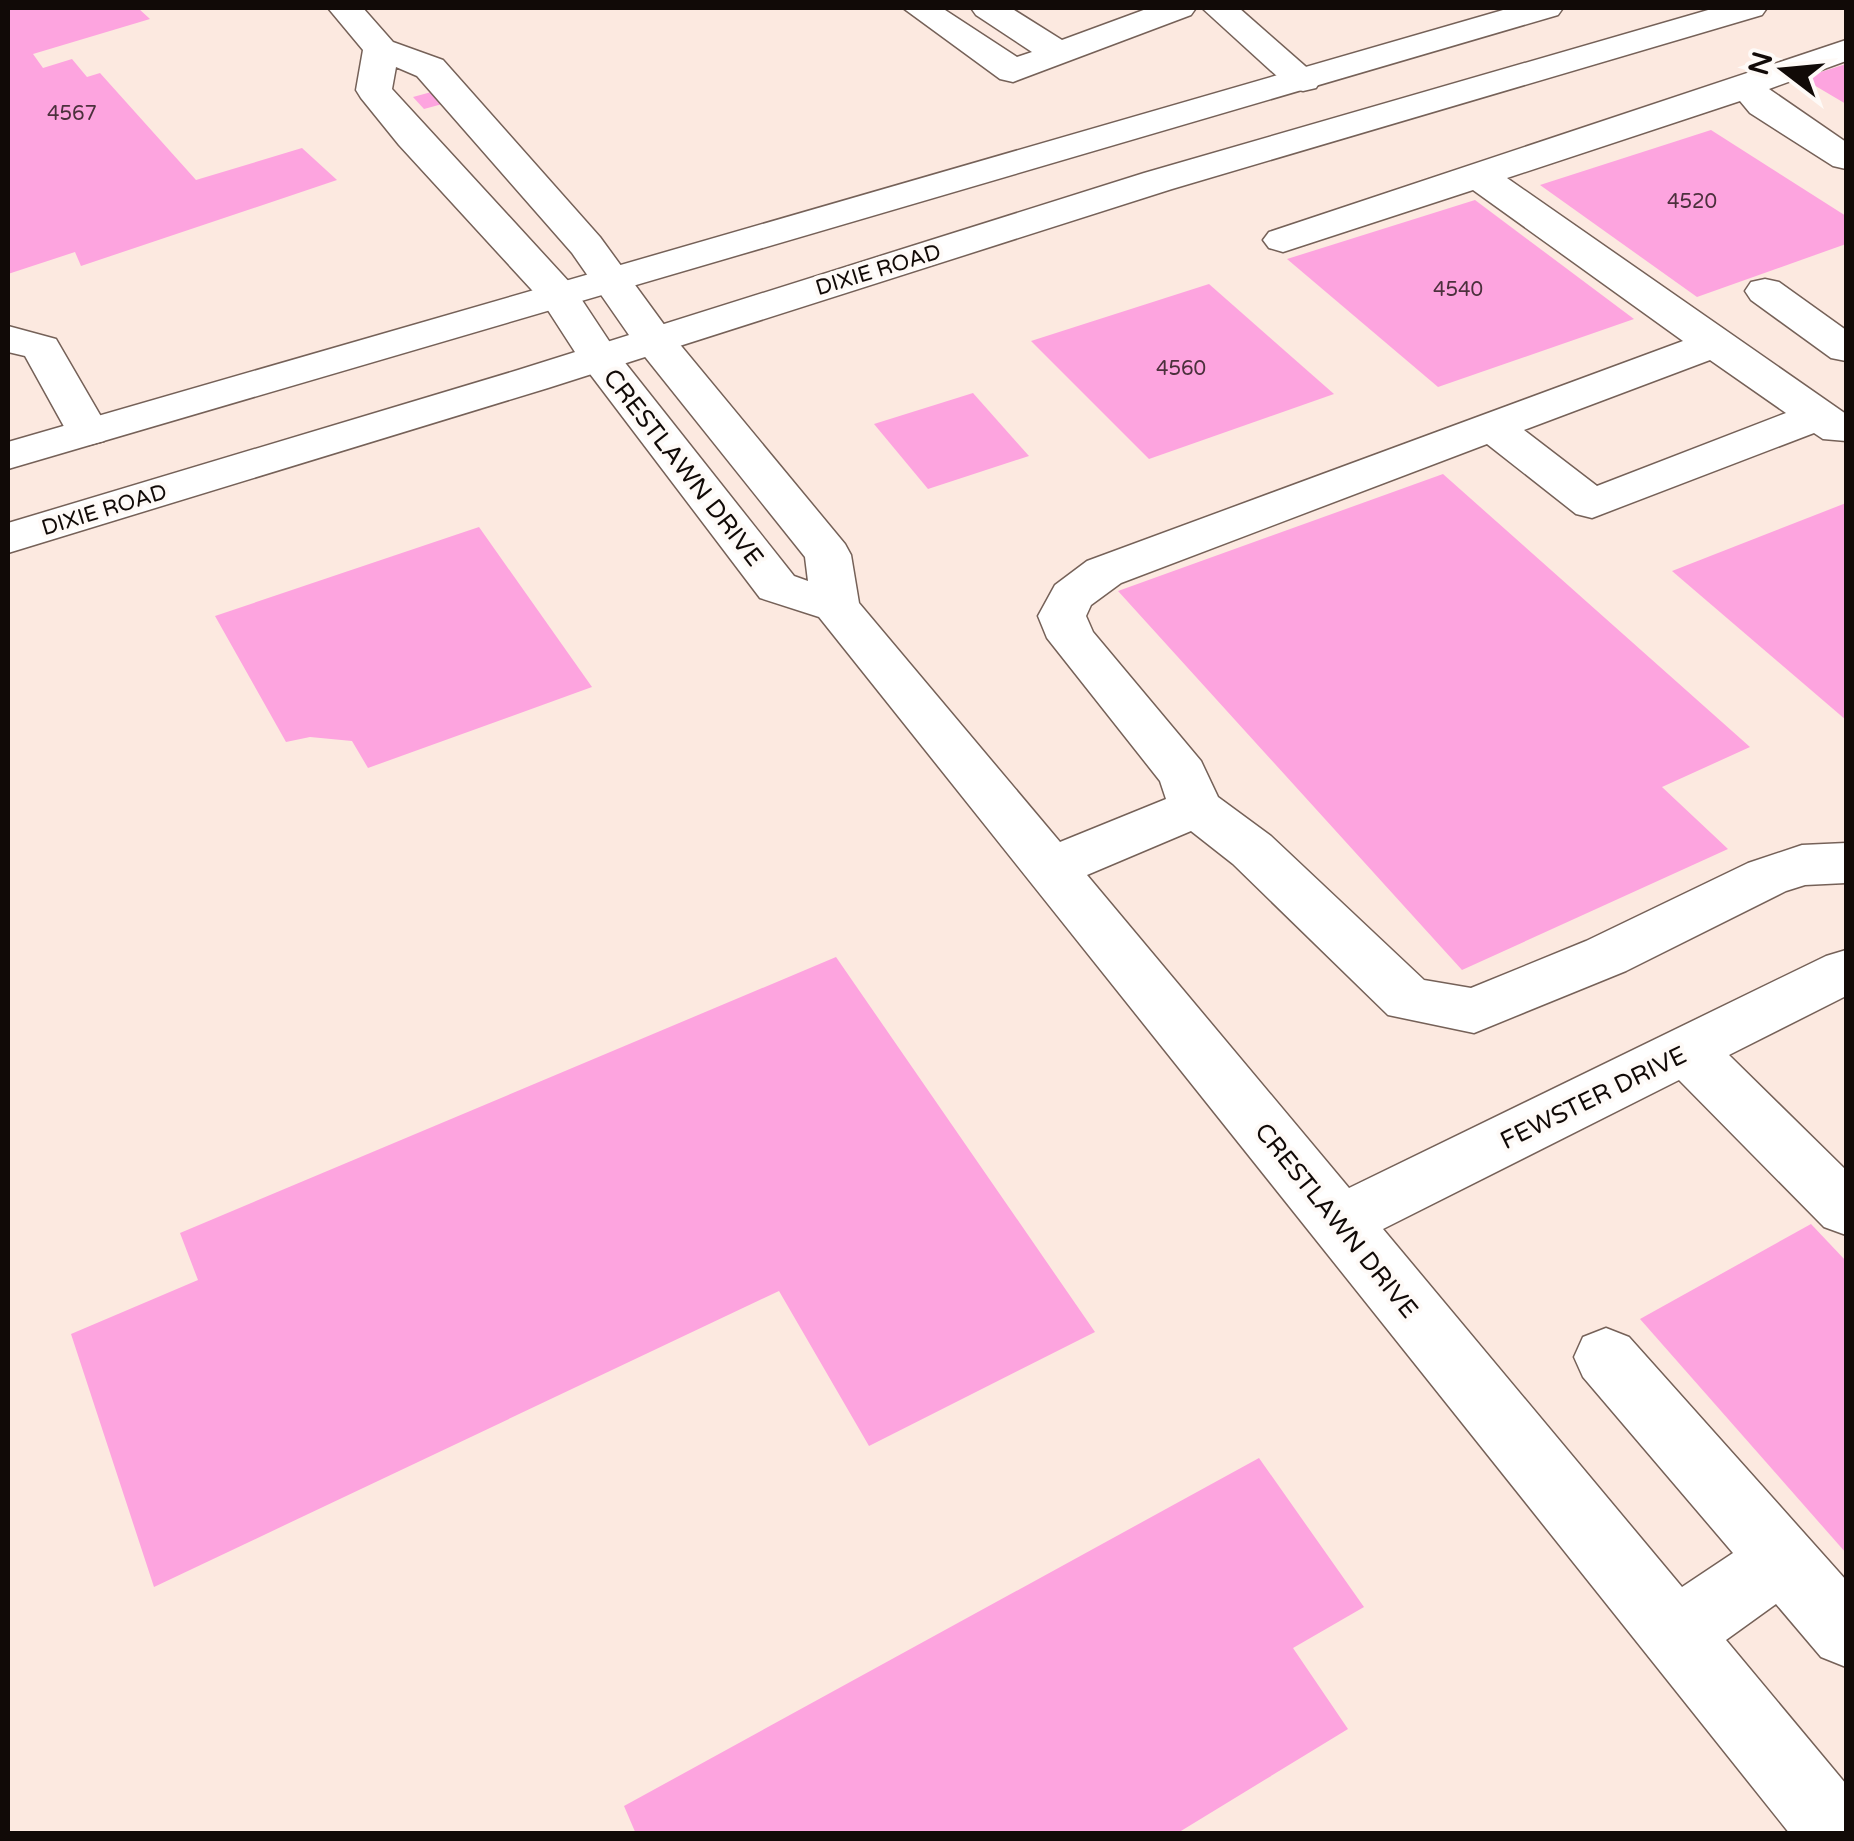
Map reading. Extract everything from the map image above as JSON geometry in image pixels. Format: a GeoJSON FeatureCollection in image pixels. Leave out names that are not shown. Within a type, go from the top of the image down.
{"type":"FeatureCollection","features":[{"type":"Feature","properties":{"kind":"main road"},"geometry":{"type":"LineString","coordinates":[[344,8],[381,48],[430,68],[586,245],[653,340],[828,556],[836,606]]}},
{"type":"Feature","properties":{"kind":"main road"},"geometry":{"type":"LineString","coordinates":[[920,8],[1013,71],[1179,8]]}},
{"type":"Feature","properties":{"kind":"main road"},"geometry":{"type":"LineString","coordinates":[[988,8],[1059,54]]}},
{"type":"Feature","properties":{"kind":"main road"},"geometry":{"type":"LineString","coordinates":[[1099,8],[1129,28]]}},
{"type":"Feature","properties":{"kind":"main road"},"geometry":{"type":"LineString","coordinates":[[1219,8],[1303,80]]}},
{"type":"Feature","properties":{"kind":"main road"},"geometry":{"type":"LineString","coordinates":[[8,456],[1546,8]]}},
{"type":"Feature","properties":{"kind":"main road","name":"DIXIE ROAD"},"geometry":{"type":"LineString","coordinates":[[8,538],[599,358],[1158,180],[1750,8]]}},
{"type":"Feature","properties":{"kind":"main road","name":"CRESTLAWN DRIVE"},"geometry":{"type":"LineString","coordinates":[[381,48],[374,90],[412,137],[558,294],[599,358],[776,587],[836,606],[1839,1834]]}},
{"type":"Feature","properties":{"kind":"main road"},"geometry":{"type":"LineString","coordinates":[[1283,240],[1747,88],[1765,76],[1846,50]]}},
{"type":"Feature","properties":{"kind":"main road"},"geometry":{"type":"LineString","coordinates":[[1747,88],[1764,105],[1846,158]]}},
{"type":"Feature","properties":{"kind":"main road"},"geometry":{"type":"LineString","coordinates":[[1479,176],[1714,344],[1838,427]]}},
{"type":"Feature","properties":{"kind":"main road"},"geometry":{"type":"LineString","coordinates":[[1765,291],[1846,349]]}},
{"type":"Feature","properties":{"kind":"main road"},"geometry":{"type":"LineString","coordinates":[[8,339],[41,348],[88,432]]}},
{"type":"Feature","properties":{"kind":"main road"},"geometry":{"type":"LineString","coordinates":[[1714,344],[1104,572],[1072,596],[1062,616],[1071,638],[1183,774],[1196,808],[1252,850],[1408,999],[1474,1011],[1606,956],[1767,877],[1802,864],[1846,863]]}},
{"type":"Feature","properties":{"kind":"main road"},"geometry":{"type":"LineString","coordinates":[[1494,428],[1592,504],[1838,427]]}},
{"type":"Feature","properties":{"kind":"main road"},"geometry":{"type":"LineString","coordinates":[[1050,868],[1196,808]]}},
{"type":"Feature","properties":{"kind":"main road","name":"FEWSTER DRIVE"},"geometry":{"type":"LineString","coordinates":[[1339,1222],[1846,972]]}},
{"type":"Feature","properties":{"kind":"main road"},"geometry":{"type":"LineString","coordinates":[[1687,1051],[1846,1209]]}},
{"type":"Feature","properties":{"kind":"main road"},"geometry":{"type":"LineString","coordinates":[[1606,1357],[1846,1632]]}},
{"type":"Feature","properties":{"kind":"main road"},"geometry":{"type":"LineString","coordinates":[[1676,1634],[1782,1560]]}},
{"type":"Feature","properties":{"kind":"building"},"geometry":{"type":"Polygon","coordinates":[[[8,8],[138,8],[150,19],[33,54],[43,68],[72,59],[87,77],[100,73],[196,180],[302,148],[337,180],[81,266],[75,252],[8,274],[8,8]]]}},
{"type":"Feature","properties":{"kind":"building"},"geometry":{"type":"Polygon","coordinates":[[[1846,64],[1846,104],[1802,78],[1846,64]]]}},
{"type":"Feature","properties":{"kind":"building"},"geometry":{"type":"Polygon","coordinates":[[[435,91],[446,103],[424,109],[413,97],[435,91]]]}},
{"type":"Feature","properties":{"kind":"building"},"geometry":{"type":"Polygon","coordinates":[[[1711,130],[1846,216],[1846,244],[1697,297],[1540,185],[1711,130]]]}},
{"type":"Feature","properties":{"kind":"building"},"geometry":{"type":"Polygon","coordinates":[[[1475,200],[1634,319],[1438,387],[1287,259],[1475,200]]]}},
{"type":"Feature","properties":{"kind":"building"},"geometry":{"type":"Polygon","coordinates":[[[1209,284],[1334,394],[1149,459],[1031,341],[1209,284]]]}},
{"type":"Feature","properties":{"kind":"building"},"geometry":{"type":"Polygon","coordinates":[[[973,393],[1029,456],[928,489],[874,424],[973,393]]]}},
{"type":"Feature","properties":{"kind":"building"},"geometry":{"type":"Polygon","coordinates":[[[1443,474],[1750,747],[1662,787],[1728,849],[1462,970],[1118,591],[1443,474]]]}},
{"type":"Feature","properties":{"kind":"building"},"geometry":{"type":"Polygon","coordinates":[[[1846,503],[1846,720],[1672,571],[1846,503]]]}},
{"type":"Feature","properties":{"kind":"building"},"geometry":{"type":"Polygon","coordinates":[[[479,527],[592,687],[368,768],[352,741],[310,737],[286,742],[215,616],[479,527]]]}},
{"type":"Feature","properties":{"kind":"building"},"geometry":{"type":"Polygon","coordinates":[[[836,957],[1095,1332],[869,1446],[779,1291],[154,1587],[71,1334],[198,1280],[180,1233],[836,957]]]}},
{"type":"Feature","properties":{"kind":"building"},"geometry":{"type":"Polygon","coordinates":[[[1811,1224],[1846,1261],[1846,1553],[1640,1319],[1811,1224]]]}},
{"type":"Feature","properties":{"kind":"building"},"geometry":{"type":"Polygon","coordinates":[[[1259,1458],[1364,1607],[1293,1648],[1348,1729],[1176,1834],[636,1834],[624,1806],[1259,1458]]]}}]}
